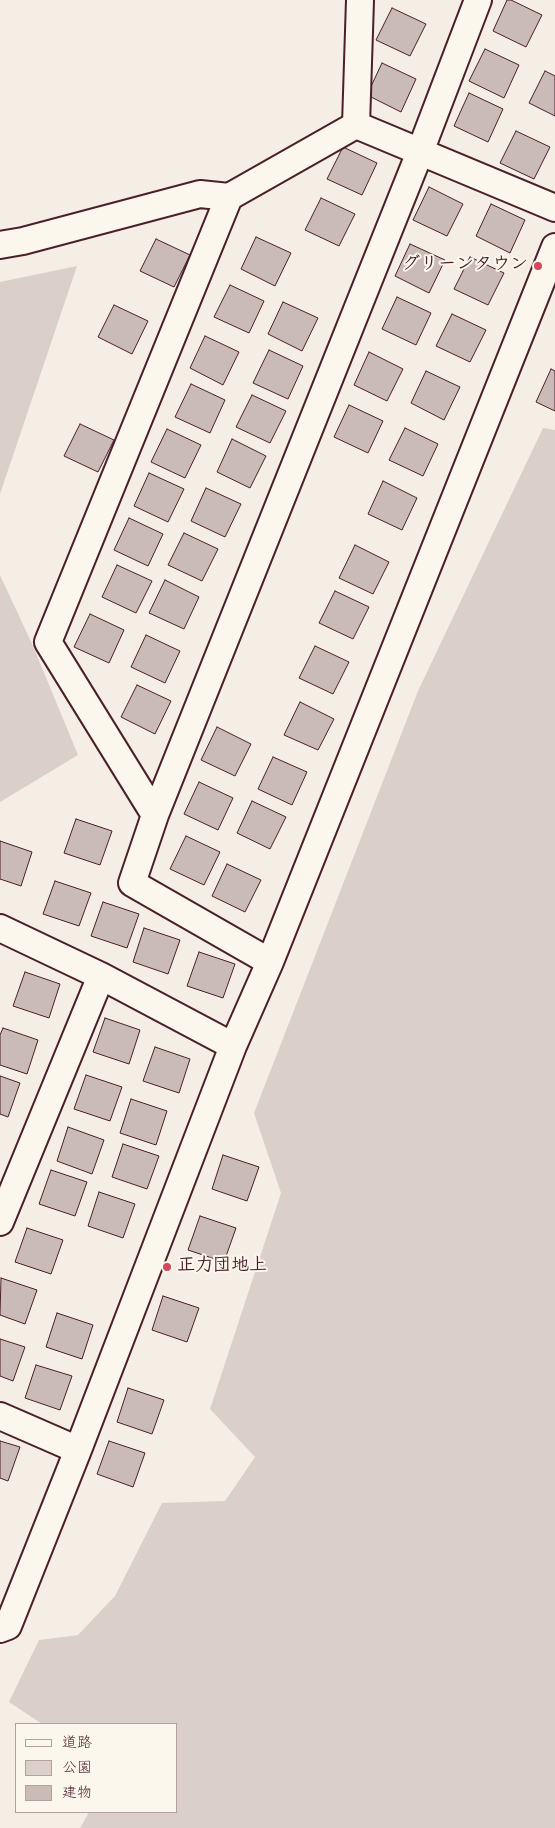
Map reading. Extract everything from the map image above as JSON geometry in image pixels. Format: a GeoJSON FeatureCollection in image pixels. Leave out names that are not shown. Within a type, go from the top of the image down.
{"type":"FeatureCollection","features":[{"type":"Feature","properties":{"kind":"street"},"geometry":{"type":"LineString","coordinates":[[356,125],[360,0]]}},
{"type":"Feature","properties":{"kind":"street"},"geometry":{"type":"LineString","coordinates":[[270,962],[132,883],[155,815],[420,152],[478,0]]}},
{"type":"Feature","properties":{"kind":"street"},"geometry":{"type":"LineString","coordinates":[[356,125],[555,208]]}},
{"type":"Feature","properties":{"kind":"street"},"geometry":{"type":"LineString","coordinates":[[0,245],[23,241],[200,194],[229,197],[356,125]]}},
{"type":"Feature","properties":{"kind":"street"},"geometry":{"type":"LineString","coordinates":[[155,815],[48,642],[229,197]]}},
{"type":"Feature","properties":{"kind":"street"},"geometry":{"type":"LineString","coordinates":[[0,1628],[8,1626],[78,1450],[233,1046],[270,962],[555,247]]}},
{"type":"Feature","properties":{"kind":"street"},"geometry":{"type":"LineString","coordinates":[[0,928],[101,976],[233,1046]]}},
{"type":"Feature","properties":{"kind":"street"},"geometry":{"type":"LineString","coordinates":[[0,1222],[101,976]]}},
{"type":"Feature","properties":{"kind":"street"},"geometry":{"type":"LineString","coordinates":[[0,1416],[78,1450]]}},
{"type":"Feature","properties":{"kind":"green space"},"geometry":{"type":"Polygon","coordinates":[[[77,266],[0,494],[0,282],[77,266]]]}},
{"type":"Feature","properties":{"kind":"green space"},"geometry":{"type":"Polygon","coordinates":[[[543,428],[555,430],[555,1828],[80,1828],[88,1813],[178,1813],[178,1723],[40,1723],[9,1702],[39,1640],[78,1635],[115,1596],[162,1503],[225,1501],[255,1457],[210,1409],[281,1193],[254,1113],[418,691],[543,428]]]}},
{"type":"Feature","properties":{"kind":"green space"},"geometry":{"type":"Polygon","coordinates":[[[0,575],[33,646],[78,755],[0,802],[0,575]]]}},
{"type":"Feature","properties":{"kind":"building"},"geometry":{"type":"Polygon","coordinates":[[[507,0],[511,0],[542,15],[526,47],[493,31],[507,0]]]}},
{"type":"Feature","properties":{"kind":"building"},"geometry":{"type":"Polygon","coordinates":[[[392,8],[426,24],[410,56],[376,40],[392,8]]]}},
{"type":"Feature","properties":{"kind":"building"},"geometry":{"type":"Polygon","coordinates":[[[485,49],[519,65],[504,98],[469,81],[485,49]]]}},
{"type":"Feature","properties":{"kind":"building"},"geometry":{"type":"Polygon","coordinates":[[[382,63],[416,79],[401,112],[367,95],[382,63]]]}},
{"type":"Feature","properties":{"kind":"building"},"geometry":{"type":"Polygon","coordinates":[[[545,71],[555,76],[555,116],[529,103],[545,71]]]}},
{"type":"Feature","properties":{"kind":"building"},"geometry":{"type":"Polygon","coordinates":[[[469,93],[503,109],[488,142],[454,126],[469,93]]]}},
{"type":"Feature","properties":{"kind":"building"},"geometry":{"type":"Polygon","coordinates":[[[516,131],[550,147],[534,179],[500,163],[516,131]]]}},
{"type":"Feature","properties":{"kind":"building"},"geometry":{"type":"Polygon","coordinates":[[[343,147],[377,163],[362,195],[327,179],[343,147]]]}},
{"type":"Feature","properties":{"kind":"building"},"geometry":{"type":"Polygon","coordinates":[[[429,187],[463,204],[447,236],[413,220],[429,187]]]}},
{"type":"Feature","properties":{"kind":"building"},"geometry":{"type":"Polygon","coordinates":[[[321,198],[355,214],[339,246],[305,230],[321,198]]]}},
{"type":"Feature","properties":{"kind":"building"},"geometry":{"type":"Polygon","coordinates":[[[491,204],[525,220],[510,253],[476,236],[491,204]]]}},
{"type":"Feature","properties":{"kind":"building"},"geometry":{"type":"Polygon","coordinates":[[[256,237],[291,253],[275,286],[241,269],[256,237]]]}},
{"type":"Feature","properties":{"kind":"building"},"geometry":{"type":"Polygon","coordinates":[[[156,239],[190,255],[174,287],[140,271],[156,239]]]}},
{"type":"Feature","properties":{"kind":"building"},"geometry":{"type":"Polygon","coordinates":[[[410,244],[445,260],[429,293],[395,276],[410,244]]]}},
{"type":"Feature","properties":{"kind":"building"},"geometry":{"type":"Polygon","coordinates":[[[470,257],[504,273],[488,305],[454,289],[470,257]]]}},
{"type":"Feature","properties":{"kind":"building"},"geometry":{"type":"Polygon","coordinates":[[[230,285],[264,301],[249,333],[214,317],[230,285]]]}},
{"type":"Feature","properties":{"kind":"building"},"geometry":{"type":"Polygon","coordinates":[[[397,297],[431,313],[416,345],[382,329],[397,297]]]}},
{"type":"Feature","properties":{"kind":"building"},"geometry":{"type":"Polygon","coordinates":[[[283,302],[318,318],[302,351],[268,334],[283,302]]]}},
{"type":"Feature","properties":{"kind":"building"},"geometry":{"type":"Polygon","coordinates":[[[114,305],[148,321],[132,354],[98,337],[114,305]]]}},
{"type":"Feature","properties":{"kind":"building"},"geometry":{"type":"Polygon","coordinates":[[[452,314],[486,330],[470,362],[436,346],[452,314]]]}},
{"type":"Feature","properties":{"kind":"building"},"geometry":{"type":"Polygon","coordinates":[[[205,336],[239,352],[223,385],[190,368],[205,336]]]}},
{"type":"Feature","properties":{"kind":"building"},"geometry":{"type":"Polygon","coordinates":[[[269,350],[303,366],[288,399],[253,383],[269,350]]]}},
{"type":"Feature","properties":{"kind":"building"},"geometry":{"type":"Polygon","coordinates":[[[369,352],[403,369],[387,401],[354,385],[369,352]]]}},
{"type":"Feature","properties":{"kind":"building"},"geometry":{"type":"Polygon","coordinates":[[[551,369],[555,371],[555,411],[536,402],[551,369]]]}},
{"type":"Feature","properties":{"kind":"building"},"geometry":{"type":"Polygon","coordinates":[[[426,371],[460,387],[444,420],[411,403],[426,371]]]}},
{"type":"Feature","properties":{"kind":"building"},"geometry":{"type":"Polygon","coordinates":[[[191,384],[225,400],[210,433],[175,417],[191,384]]]}},
{"type":"Feature","properties":{"kind":"building"},"geometry":{"type":"Polygon","coordinates":[[[252,395],[286,411],[270,443],[236,427],[252,395]]]}},
{"type":"Feature","properties":{"kind":"building"},"geometry":{"type":"Polygon","coordinates":[[[349,405],[383,421],[368,453],[334,437],[349,405]]]}},
{"type":"Feature","properties":{"kind":"building"},"geometry":{"type":"Polygon","coordinates":[[[80,424],[114,440],[98,472],[64,456],[80,424]]]}},
{"type":"Feature","properties":{"kind":"building"},"geometry":{"type":"Polygon","coordinates":[[[405,428],[438,444],[423,476],[389,460],[405,428]]]}},
{"type":"Feature","properties":{"kind":"building"},"geometry":{"type":"Polygon","coordinates":[[[167,429],[201,445],[185,478],[151,462],[167,429]]]}},
{"type":"Feature","properties":{"kind":"building"},"geometry":{"type":"Polygon","coordinates":[[[232,439],[266,456],[250,488],[217,472],[232,439]]]}},
{"type":"Feature","properties":{"kind":"building"},"geometry":{"type":"Polygon","coordinates":[[[149,473],[184,489],[168,522],[134,506],[149,473]]]}},
{"type":"Feature","properties":{"kind":"building"},"geometry":{"type":"Polygon","coordinates":[[[383,481],[417,498],[402,530],[368,514],[383,481]]]}},
{"type":"Feature","properties":{"kind":"building"},"geometry":{"type":"Polygon","coordinates":[[[206,488],[241,504],[225,537],[191,521],[206,488]]]}},
{"type":"Feature","properties":{"kind":"building"},"geometry":{"type":"Polygon","coordinates":[[[129,518],[163,534],[148,566],[114,550],[129,518]]]}},
{"type":"Feature","properties":{"kind":"building"},"geometry":{"type":"Polygon","coordinates":[[[184,533],[218,549],[202,581],[168,565],[184,533]]]}},
{"type":"Feature","properties":{"kind":"building"},"geometry":{"type":"Polygon","coordinates":[[[355,545],[389,562],[373,594],[339,578],[355,545]]]}},
{"type":"Feature","properties":{"kind":"building"},"geometry":{"type":"Polygon","coordinates":[[[117,565],[152,581],[136,613],[102,597],[117,565]]]}},
{"type":"Feature","properties":{"kind":"building"},"geometry":{"type":"Polygon","coordinates":[[[165,580],[199,597],[184,629],[149,613],[165,580]]]}},
{"type":"Feature","properties":{"kind":"building"},"geometry":{"type":"Polygon","coordinates":[[[335,591],[369,607],[353,639],[319,623],[335,591]]]}},
{"type":"Feature","properties":{"kind":"building"},"geometry":{"type":"Polygon","coordinates":[[[90,614],[124,630],[109,663],[74,647],[90,614]]]}},
{"type":"Feature","properties":{"kind":"building"},"geometry":{"type":"Polygon","coordinates":[[[146,635],[180,651],[165,683],[131,667],[146,635]]]}},
{"type":"Feature","properties":{"kind":"building"},"geometry":{"type":"Polygon","coordinates":[[[315,646],[349,662],[333,694],[299,678],[315,646]]]}},
{"type":"Feature","properties":{"kind":"building"},"geometry":{"type":"Polygon","coordinates":[[[137,685],[171,701],[155,734],[121,717],[137,685]]]}},
{"type":"Feature","properties":{"kind":"building"},"geometry":{"type":"Polygon","coordinates":[[[300,702],[334,719],[318,750],[284,735],[300,702]]]}},
{"type":"Feature","properties":{"kind":"building"},"geometry":{"type":"Polygon","coordinates":[[[217,727],[251,744],[235,776],[201,760],[217,727]]]}},
{"type":"Feature","properties":{"kind":"building"},"geometry":{"type":"Polygon","coordinates":[[[273,757],[307,772],[292,805],[258,789],[273,757]]]}},
{"type":"Feature","properties":{"kind":"building"},"geometry":{"type":"Polygon","coordinates":[[[199,782],[233,798],[218,830],[184,814],[199,782]]]}},
{"type":"Feature","properties":{"kind":"building"},"geometry":{"type":"Polygon","coordinates":[[[252,801],[286,817],[270,849],[237,833],[252,801]]]}},
{"type":"Feature","properties":{"kind":"building"},"geometry":{"type":"Polygon","coordinates":[[[76,819],[112,831],[100,865],[64,853],[76,819]]]}},
{"type":"Feature","properties":{"kind":"building"},"geometry":{"type":"Polygon","coordinates":[[[186,836],[220,852],[204,885],[170,869],[186,836]]]}},
{"type":"Feature","properties":{"kind":"building"},"geometry":{"type":"Polygon","coordinates":[[[0,841],[32,852],[21,886],[0,879],[0,841]]]}},
{"type":"Feature","properties":{"kind":"building"},"geometry":{"type":"Polygon","coordinates":[[[227,864],[261,880],[245,912],[212,896],[227,864]]]}},
{"type":"Feature","properties":{"kind":"building"},"geometry":{"type":"Polygon","coordinates":[[[55,881],[91,893],[79,926],[43,914],[55,881]]]}},
{"type":"Feature","properties":{"kind":"building"},"geometry":{"type":"Polygon","coordinates":[[[103,902],[139,914],[127,948],[91,936],[103,902]]]}},
{"type":"Feature","properties":{"kind":"building"},"geometry":{"type":"Polygon","coordinates":[[[144,928],[180,940],[168,974],[133,962],[144,928]]]}},
{"type":"Feature","properties":{"kind":"building"},"geometry":{"type":"Polygon","coordinates":[[[199,952],[235,964],[223,998],[187,986],[199,952]]]}},
{"type":"Feature","properties":{"kind":"building"},"geometry":{"type":"Polygon","coordinates":[[[25,972],[60,984],[49,1018],[13,1006],[25,972]]]}},
{"type":"Feature","properties":{"kind":"building"},"geometry":{"type":"Polygon","coordinates":[[[105,1018],[140,1030],[129,1064],[93,1052],[105,1018]]]}},
{"type":"Feature","properties":{"kind":"building"},"geometry":{"type":"Polygon","coordinates":[[[3,1028],[38,1040],[27,1074],[0,1065],[0,1035],[3,1028]]]}},
{"type":"Feature","properties":{"kind":"building"},"geometry":{"type":"Polygon","coordinates":[[[155,1047],[190,1059],[179,1093],[143,1081],[155,1047]]]}},
{"type":"Feature","properties":{"kind":"building"},"geometry":{"type":"Polygon","coordinates":[[[86,1075],[122,1087],[110,1121],[74,1109],[86,1075]]]}},
{"type":"Feature","properties":{"kind":"building"},"geometry":{"type":"Polygon","coordinates":[[[0,1076],[20,1083],[8,1117],[0,1114],[0,1076]]]}},
{"type":"Feature","properties":{"kind":"building"},"geometry":{"type":"Polygon","coordinates":[[[131,1099],[167,1111],[156,1145],[120,1133],[131,1099]]]}},
{"type":"Feature","properties":{"kind":"building"},"geometry":{"type":"Polygon","coordinates":[[[68,1127],[104,1140],[92,1174],[57,1161],[68,1127]]]}},
{"type":"Feature","properties":{"kind":"building"},"geometry":{"type":"Polygon","coordinates":[[[123,1144],[159,1156],[147,1189],[112,1177],[123,1144]]]}},
{"type":"Feature","properties":{"kind":"building"},"geometry":{"type":"Polygon","coordinates":[[[223,1155],[259,1167],[247,1201],[212,1189],[223,1155]]]}},
{"type":"Feature","properties":{"kind":"building"},"geometry":{"type":"Polygon","coordinates":[[[51,1170],[87,1182],[75,1216],[39,1204],[51,1170]]]}},
{"type":"Feature","properties":{"kind":"building"},"geometry":{"type":"Polygon","coordinates":[[[99,1192],[135,1204],[123,1238],[88,1226],[99,1192]]]}},
{"type":"Feature","properties":{"kind":"building"},"geometry":{"type":"Polygon","coordinates":[[[200,1216],[236,1228],[224,1262],[188,1250],[200,1216]]]}},
{"type":"Feature","properties":{"kind":"building"},"geometry":{"type":"Polygon","coordinates":[[[27,1228],[63,1240],[51,1274],[15,1262],[27,1228]]]}},
{"type":"Feature","properties":{"kind":"building"},"geometry":{"type":"Polygon","coordinates":[[[1,1278],[37,1290],[25,1324],[0,1315],[1,1278]]]}},
{"type":"Feature","properties":{"kind":"building"},"geometry":{"type":"Polygon","coordinates":[[[163,1296],[199,1308],[187,1342],[152,1330],[163,1296]]]}},
{"type":"Feature","properties":{"kind":"building"},"geometry":{"type":"Polygon","coordinates":[[[57,1313],[93,1325],[82,1359],[46,1347],[57,1313]]]}},
{"type":"Feature","properties":{"kind":"building"},"geometry":{"type":"Polygon","coordinates":[[[0,1339],[25,1347],[13,1381],[0,1376],[0,1339]]]}},
{"type":"Feature","properties":{"kind":"building"},"geometry":{"type":"Polygon","coordinates":[[[36,1365],[72,1376],[60,1410],[25,1398],[36,1365]]]}},
{"type":"Feature","properties":{"kind":"building"},"geometry":{"type":"Polygon","coordinates":[[[128,1388],[164,1400],[152,1434],[117,1422],[128,1388]]]}},
{"type":"Feature","properties":{"kind":"building"},"geometry":{"type":"Polygon","coordinates":[[[0,1441],[20,1447],[8,1481],[0,1478],[0,1441]]]}},
{"type":"Feature","properties":{"kind":"building"},"geometry":{"type":"Polygon","coordinates":[[[109,1441],[145,1453],[133,1487],[97,1474],[109,1441]]]}},
{"type":"Feature","properties":{"kind":"place","name":"グリーンタウン"},"geometry":{"type":"Point","coordinates":[538,266]}},
{"type":"Feature","properties":{"kind":"place","name":"正力団地上"},"geometry":{"type":"Point","coordinates":[167,1267]}}]}
